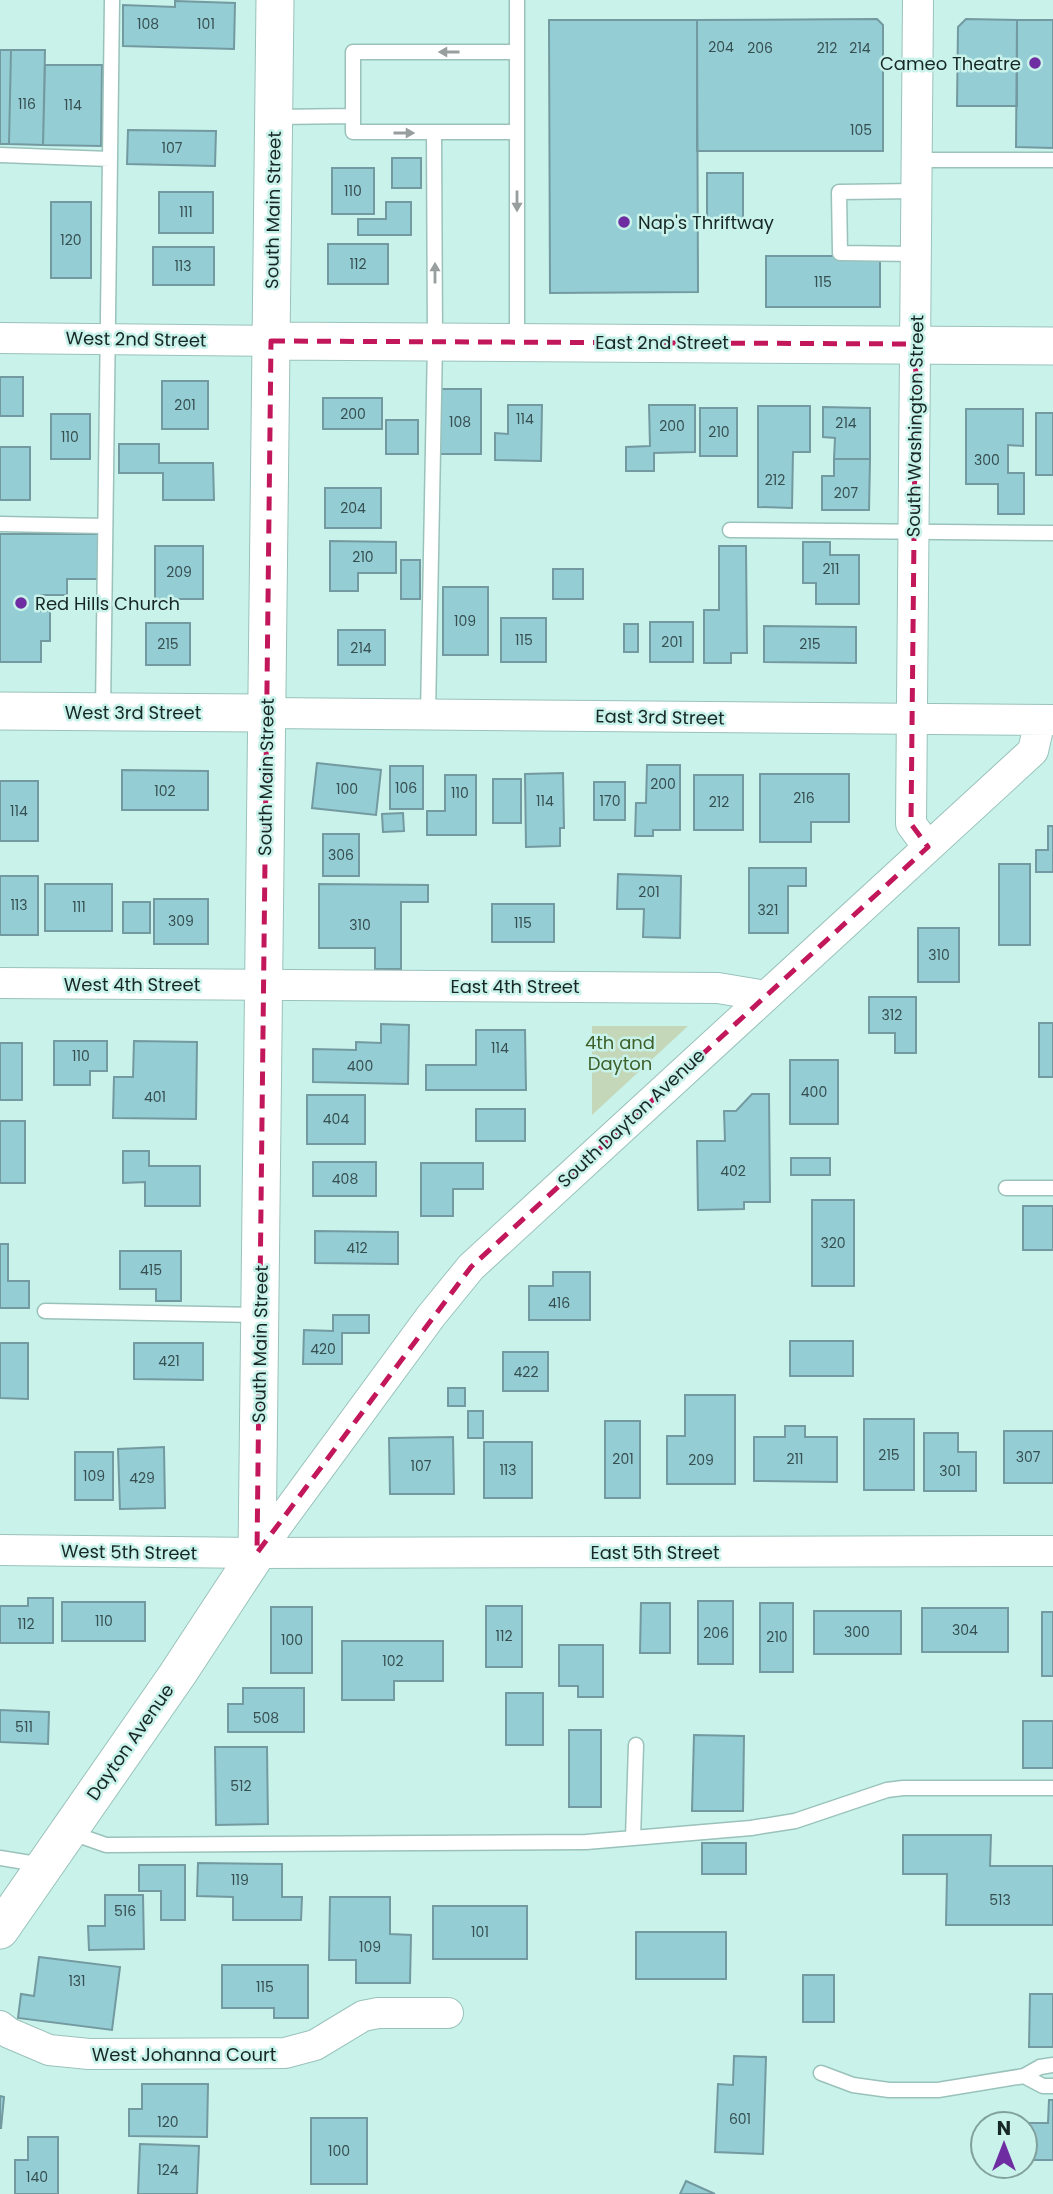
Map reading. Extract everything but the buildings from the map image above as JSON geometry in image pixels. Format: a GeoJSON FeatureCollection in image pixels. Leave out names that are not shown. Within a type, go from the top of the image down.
{"type":"FeatureCollection","features":[{"type":"Feature","properties":{"kind":"street","name":"South Main Street"},"geometry":{"type":"LineString","coordinates":[[257,1553],[275,0]]}},
{"type":"Feature","properties":{"kind":"street","name":"South Washington Street"},"geometry":{"type":"LineString","coordinates":[[919,0],[911,824],[928,847]]}},
{"type":"Feature","properties":{"kind":"street","name":"West 2nd Street"},"geometry":{"type":"LineString","coordinates":[[0,338],[271,341]]}},
{"type":"Feature","properties":{"kind":"street","name":"East 2nd Street"},"geometry":{"type":"LineString","coordinates":[[271,341],[1053,346]]}},
{"type":"Feature","properties":{"kind":"street","name":"West 3rd Street"},"geometry":{"type":"LineString","coordinates":[[0,711],[267,713]]}},
{"type":"Feature","properties":{"kind":"street","name":"East 3rd Street"},"geometry":{"type":"LineString","coordinates":[[267,713],[1047,720]]}},
{"type":"Feature","properties":{"kind":"street","name":"South Dayton Avenue"},"geometry":{"type":"LineString","coordinates":[[257,1553],[431,1316],[471,1267],[1033,751],[1047,720]]}},
{"type":"Feature","properties":{"kind":"street","name":"West 4th Street"},"geometry":{"type":"LineString","coordinates":[[0,983],[264,985]]}},
{"type":"Feature","properties":{"kind":"street","name":"East 4th Street"},"geometry":{"type":"LineString","coordinates":[[264,985],[718,988],[765,996]]}},
{"type":"Feature","properties":{"kind":"street","name":"West 5th Street"},"geometry":{"type":"LineString","coordinates":[[0,1550],[257,1553]]}},
{"type":"Feature","properties":{"kind":"street","name":"East 5th Street"},"geometry":{"type":"LineString","coordinates":[[257,1553],[1053,1551]]}},
{"type":"Feature","properties":{"kind":"street","name":"Dayton Avenue"},"geometry":{"type":"LineString","coordinates":[[0,1930],[177,1675],[257,1553]]}},
{"type":"Feature","properties":{"kind":"street","name":"West Johanna Court"},"geometry":{"type":"LineString","coordinates":[[0,2026],[9,2033],[49,2050],[89,2054],[285,2053],[315,2045],[363,2016],[378,2013],[448,2013]]}},
{"type":"Feature","properties":{"kind":"lane"},"geometry":{"type":"LineString","coordinates":[[103,712],[112,0]]}},
{"type":"Feature","properties":{"kind":"lane"},"geometry":{"type":"LineString","coordinates":[[517,0],[517,341]]}},
{"type":"Feature","properties":{"kind":"lane"},"geometry":{"type":"LineString","coordinates":[[517,52],[353,52],[353,132],[517,132]]}},
{"type":"Feature","properties":{"kind":"lane"},"geometry":{"type":"LineString","coordinates":[[274,117],[353,116]]}},
{"type":"Feature","properties":{"kind":"lane"},"geometry":{"type":"LineString","coordinates":[[428,714],[435,342],[434,133]]}},
{"type":"Feature","properties":{"kind":"lane"},"geometry":{"type":"LineString","coordinates":[[0,155],[110,159]]}},
{"type":"Feature","properties":{"kind":"lane"},"geometry":{"type":"LineString","coordinates":[[917,160],[1053,160]]}},
{"type":"Feature","properties":{"kind":"lane"},"geometry":{"type":"LineString","coordinates":[[916,254],[840,253],[839,192],[917,191]]}},
{"type":"Feature","properties":{"kind":"lane"},"geometry":{"type":"LineString","coordinates":[[0,524],[106,526]]}},
{"type":"Feature","properties":{"kind":"lane"},"geometry":{"type":"LineString","coordinates":[[730,530],[1053,533]]}},
{"type":"Feature","properties":{"kind":"lane"},"geometry":{"type":"LineString","coordinates":[[1006,1188],[1053,1188]]}},
{"type":"Feature","properties":{"kind":"lane"},"geometry":{"type":"LineString","coordinates":[[45,1311],[260,1315]]}},
{"type":"Feature","properties":{"kind":"lane"},"geometry":{"type":"LineString","coordinates":[[633,1838],[636,1745]]}},
{"type":"Feature","properties":{"kind":"lane"},"geometry":{"type":"LineString","coordinates":[[67,1831],[106,1845],[586,1842],[751,1828],[794,1821],[887,1790],[903,1788],[1053,1788]]}},
{"type":"Feature","properties":{"kind":"lane"},"geometry":{"type":"LineString","coordinates":[[0,1858],[44,1865]]}},
{"type":"Feature","properties":{"kind":"lane"},"geometry":{"type":"LineString","coordinates":[[821,2073],[853,2085],[889,2090],[937,2090],[1024,2076],[1040,2067],[1053,2065]]}},
{"type":"Feature","properties":{"kind":"lane"},"geometry":{"type":"LineString","coordinates":[[1024,2076],[1043,2085],[1053,2086]]}},
{"type":"Feature","properties":{"kind":"highlighted area"},"geometry":{"type":"Polygon","coordinates":[[[271,341],[916,344],[911,824],[928,847],[471,1267],[257,1553],[271,341]]]}},
{"type":"Feature","properties":{"kind":"green space","name":"4th and Dayton"},"geometry":{"type":"Polygon","coordinates":[[[592,1026],[688,1026],[592,1115],[592,1026]]]}},
{"type":"Feature","properties":{"kind":"place","name":"Cameo Theatre"},"geometry":{"type":"Point","coordinates":[1035,63]}},
{"type":"Feature","properties":{"kind":"place","name":"Nap's Thriftway"},"geometry":{"type":"Point","coordinates":[624,222]}},
{"type":"Feature","properties":{"kind":"place","name":"Red Hills Church"},"geometry":{"type":"Point","coordinates":[21,603]}}]}
